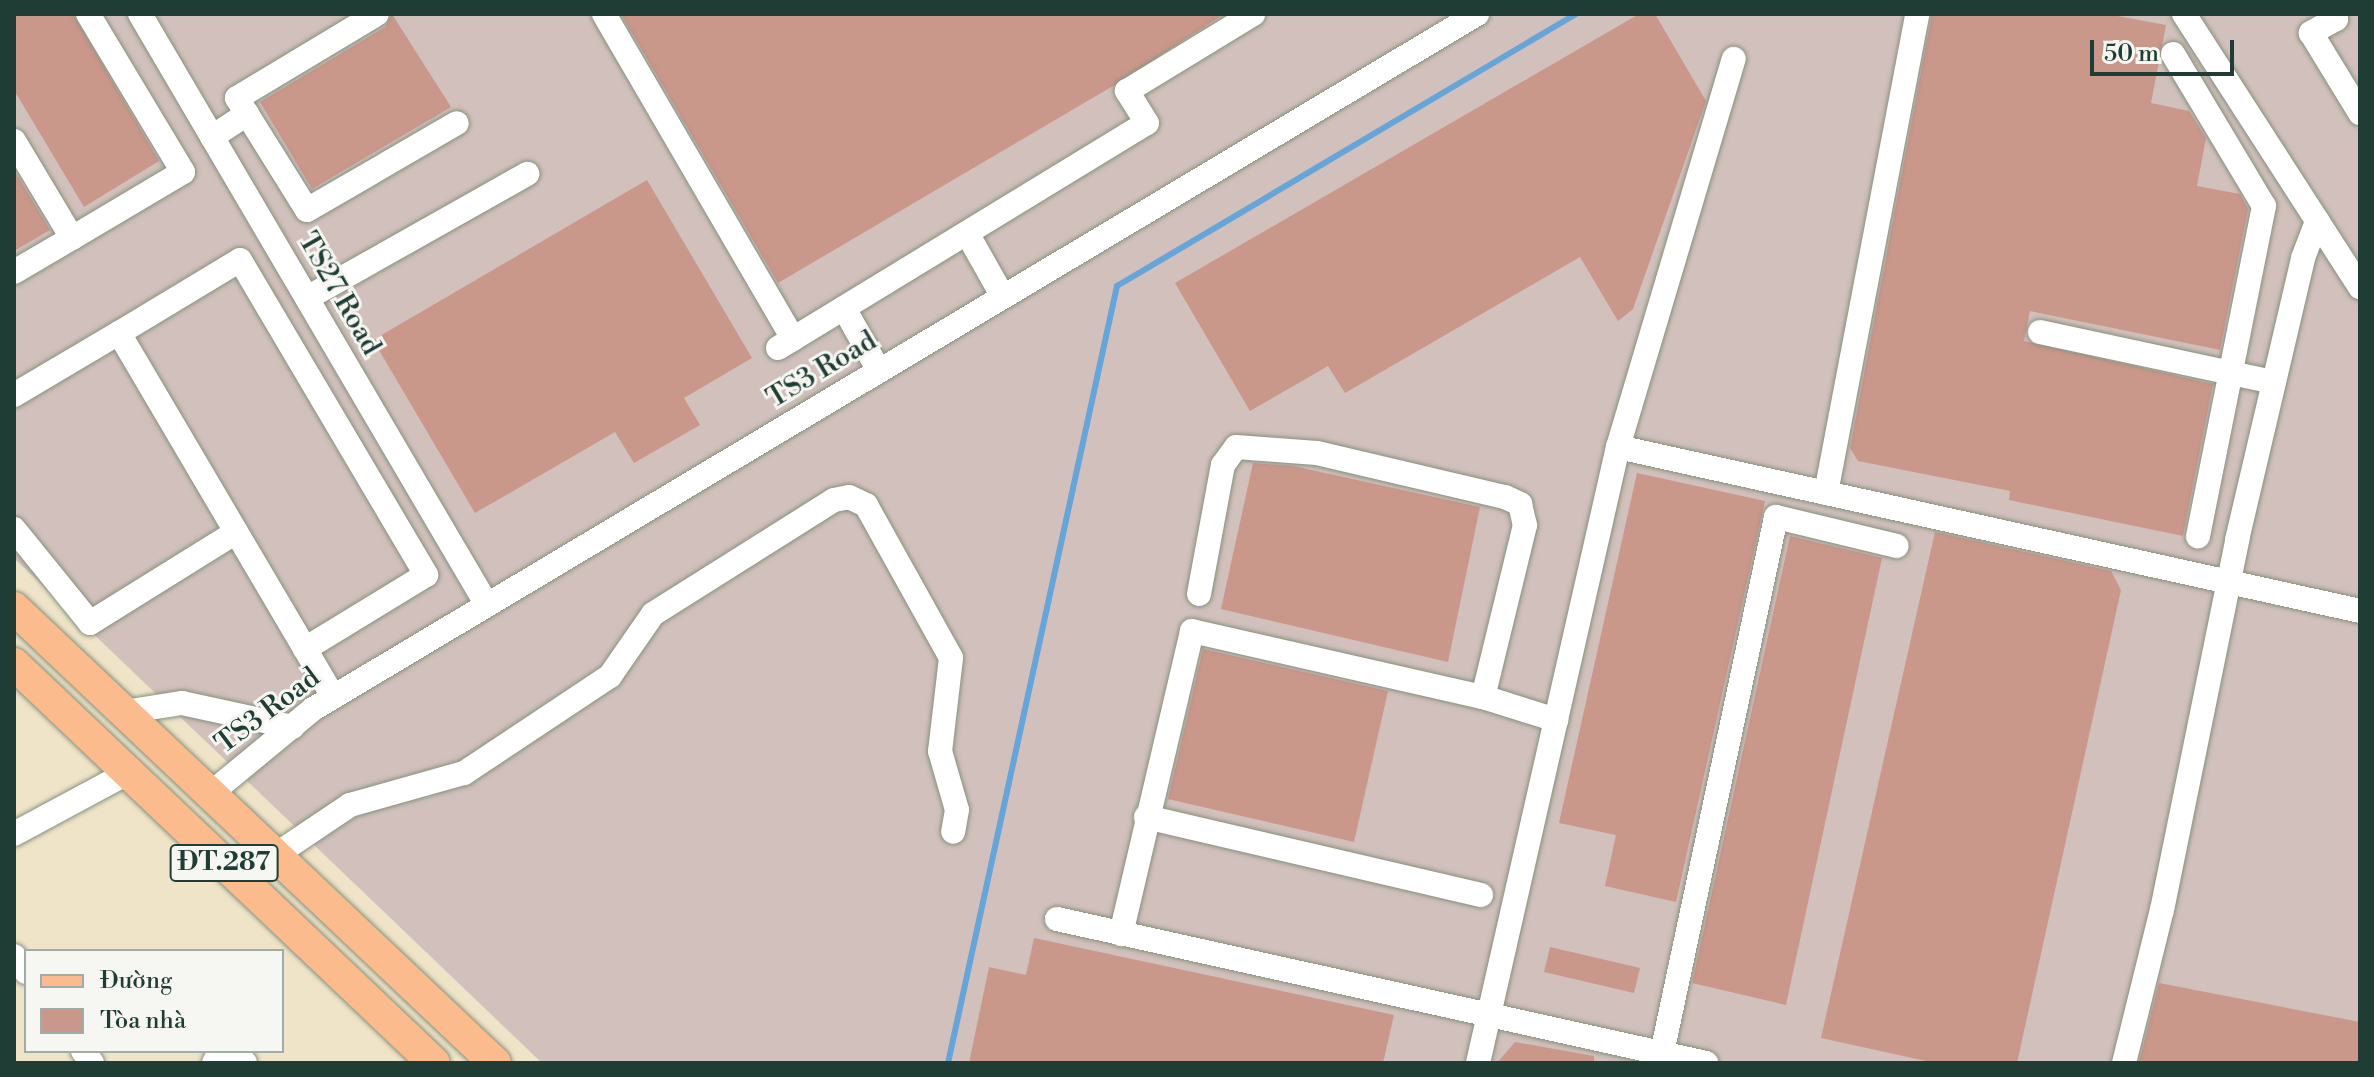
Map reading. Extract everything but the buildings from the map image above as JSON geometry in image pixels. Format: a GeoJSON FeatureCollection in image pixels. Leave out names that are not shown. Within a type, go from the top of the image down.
{"type":"FeatureCollection","features":[{"type":"Feature","properties":{"kind":"main road","name":"ĐT.287"},"geometry":{"type":"LineString","coordinates":[[14,608],[495,1063]]}},
{"type":"Feature","properties":{"kind":"main road","name":"ĐT.287"},"geometry":{"type":"LineString","coordinates":[[14,664],[434,1063]]}},
{"type":"Feature","properties":{"kind":"main road"},"geometry":{"type":"LineString","coordinates":[[14,684],[65,710]]}},
{"type":"Feature","properties":{"kind":"main road"},"geometry":{"type":"LineString","coordinates":[[182,822],[210,794]]}},
{"type":"Feature","properties":{"kind":"street"},"geometry":{"type":"LineString","coordinates":[[14,272],[183,172],[88,14]]}},
{"type":"Feature","properties":{"kind":"street","name":"TS27 Road"},"geometry":{"type":"LineString","coordinates":[[140,14],[487,605]]}},
{"type":"Feature","properties":{"kind":"street"},"geometry":{"type":"LineString","coordinates":[[377,14],[237,98],[307,210],[457,123]]}},
{"type":"Feature","properties":{"kind":"street"},"geometry":{"type":"LineString","coordinates":[[604,14],[785,343],[1147,123],[1127,91],[1253,14]]}},
{"type":"Feature","properties":{"kind":"street","name":"TS3 Road"},"geometry":{"type":"LineString","coordinates":[[210,794],[333,697],[1477,14]]}},
{"type":"Feature","properties":{"kind":"street"},"geometry":{"type":"LineString","coordinates":[[1826,493],[1917,14]]}},
{"type":"Feature","properties":{"kind":"street"},"geometry":{"type":"LineString","coordinates":[[2184,14],[2360,287]]}},
{"type":"Feature","properties":{"kind":"street"},"geometry":{"type":"LineString","coordinates":[[2333,14],[2336,19],[2311,33],[2360,113]]}},
{"type":"Feature","properties":{"kind":"street"},"geometry":{"type":"LineString","coordinates":[[2173,54],[2264,206],[2198,536]]}},
{"type":"Feature","properties":{"kind":"street"},"geometry":{"type":"LineString","coordinates":[[1478,1063],[1618,447],[1734,59]]}},
{"type":"Feature","properties":{"kind":"street"},"geometry":{"type":"LineString","coordinates":[[212,137],[247,114]]}},
{"type":"Feature","properties":{"kind":"street"},"geometry":{"type":"LineString","coordinates":[[14,141],[72,238]]}},
{"type":"Feature","properties":{"kind":"street"},"geometry":{"type":"LineString","coordinates":[[307,298],[527,174]]}},
{"type":"Feature","properties":{"kind":"street"},"geometry":{"type":"LineString","coordinates":[[2124,1063],[2162,910],[2274,382],[2303,258],[2317,221]]}},
{"type":"Feature","properties":{"kind":"street"},"geometry":{"type":"LineString","coordinates":[[967,233],[1003,297]]}},
{"type":"Feature","properties":{"kind":"street"},"geometry":{"type":"LineString","coordinates":[[14,395],[240,260],[426,575],[305,649]]}},
{"type":"Feature","properties":{"kind":"street"},"geometry":{"type":"LineString","coordinates":[[844,308],[879,371]]}},
{"type":"Feature","properties":{"kind":"street"},"geometry":{"type":"LineString","coordinates":[[2040,332],[2274,382]]}},
{"type":"Feature","properties":{"kind":"street"},"geometry":{"type":"LineString","coordinates":[[119,333],[333,697]]}},
{"type":"Feature","properties":{"kind":"street"},"geometry":{"type":"LineString","coordinates":[[1199,594],[1223,465],[1236,447],[1317,453],[1505,497],[1520,504],[1525,525],[1483,697]]}},
{"type":"Feature","properties":{"kind":"street"},"geometry":{"type":"LineString","coordinates":[[1618,447],[2360,611]]}},
{"type":"Feature","properties":{"kind":"street"},"geometry":{"type":"LineString","coordinates":[[274,856],[350,805],[464,773],[600,684],[653,614],[834,500],[849,497],[866,505],[951,658],[940,751],[957,810],[953,832]]}},
{"type":"Feature","properties":{"kind":"street"},"geometry":{"type":"LineString","coordinates":[[1662,1053],[1776,517],[1897,546]]}},
{"type":"Feature","properties":{"kind":"street"},"geometry":{"type":"LineString","coordinates":[[14,529],[90,623],[236,532]]}},
{"type":"Feature","properties":{"kind":"street"},"geometry":{"type":"LineString","coordinates":[[1121,934],[1192,631],[1483,697],[1556,720]]}},
{"type":"Feature","properties":{"kind":"street"},"geometry":{"type":"LineString","coordinates":[[124,712],[182,703],[292,727]]}},
{"type":"Feature","properties":{"kind":"street"},"geometry":{"type":"LineString","coordinates":[[14,834],[129,772]]}},
{"type":"Feature","properties":{"kind":"street"},"geometry":{"type":"LineString","coordinates":[[1146,817],[1481,895]]}},
{"type":"Feature","properties":{"kind":"street"},"geometry":{"type":"LineString","coordinates":[[1057,919],[1706,1063]]}},
{"type":"Feature","properties":{"kind":"shaded area"},"geometry":{"type":"Polygon","coordinates":[[[14,14],[2360,14],[2360,1063],[542,1063],[14,558],[14,14]]]}},
{"type":"Feature","properties":{"kind":"waterway"},"geometry":{"type":"LineString","coordinates":[[948,1063],[1117,286],[1576,14]]}}]}
